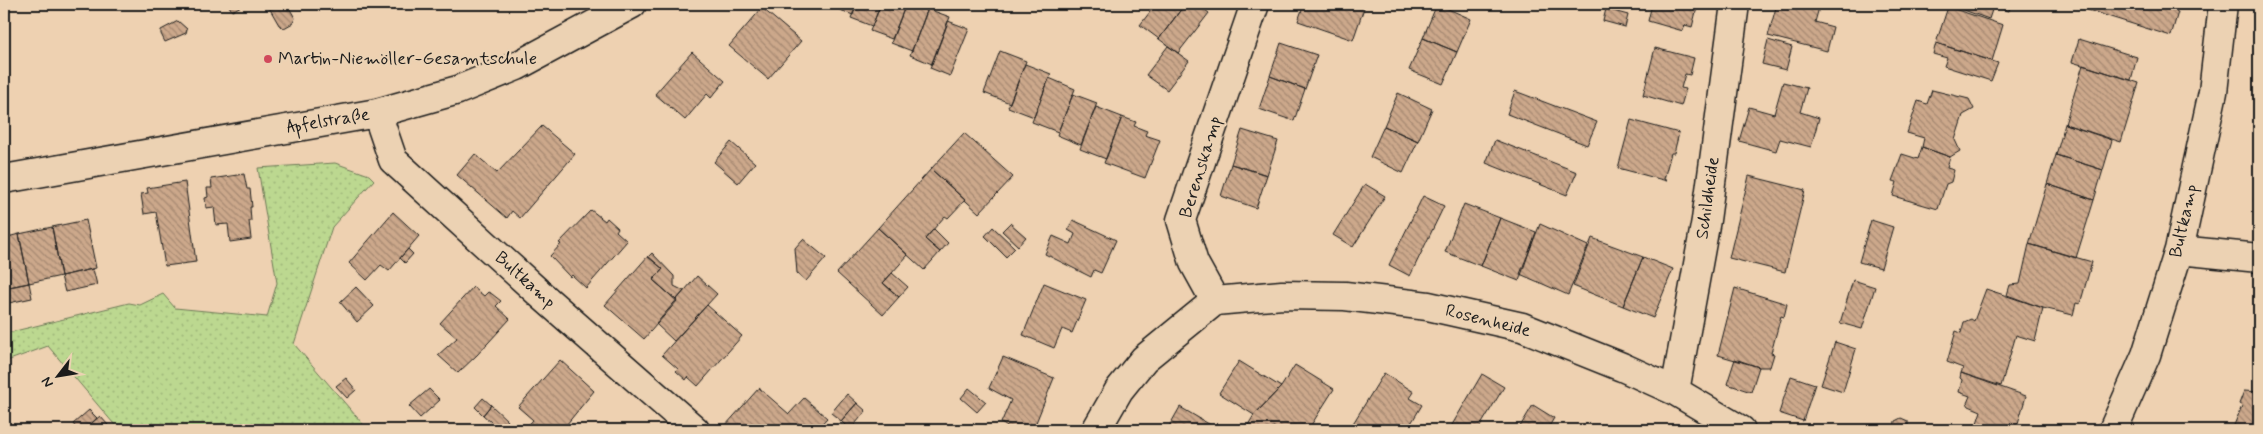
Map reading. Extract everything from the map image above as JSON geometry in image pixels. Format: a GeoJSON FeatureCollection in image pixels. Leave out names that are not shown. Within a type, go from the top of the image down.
{"type":"FeatureCollection","features":[{"type":"Feature","properties":{"kind":"street","name":"Apfelstraße"},"geometry":{"type":"LineString","coordinates":[[4,179],[377,113],[458,90],[517,66],[632,4]]}},
{"type":"Feature","properties":{"kind":"street","name":"Berenskamp"},"geometry":{"type":"LineString","coordinates":[[1215,301],[1194,263],[1181,220],[1255,4]]}},
{"type":"Feature","properties":{"kind":"street","name":"Schildheide"},"geometry":{"type":"LineString","coordinates":[[1675,391],[1706,220],[1734,4]]}},
{"type":"Feature","properties":{"kind":"street","name":"Bultkamp"},"geometry":{"type":"LineString","coordinates":[[2113,430],[2146,355],[2179,250],[2213,92],[2223,4]]}},
{"type":"Feature","properties":{"kind":"street","name":"Bultkamp"},"geometry":{"type":"LineString","coordinates":[[377,113],[393,160],[540,294],[695,430]]}},
{"type":"Feature","properties":{"kind":"street"},"geometry":{"type":"LineString","coordinates":[[2179,250],[2259,258]]}},
{"type":"Feature","properties":{"kind":"street","name":"Rosenheide"},"geometry":{"type":"LineString","coordinates":[[1215,301],[1313,294],[1428,306],[1522,327],[1622,366],[1675,391],[1740,430]]}},
{"type":"Feature","properties":{"kind":"street"},"geometry":{"type":"LineString","coordinates":[[1096,430],[1119,390],[1144,359],[1215,301]]}},
{"type":"Feature","properties":{"kind":"green space"},"geometry":{"type":"Polygon","coordinates":[[[335,163],[369,175],[374,180],[332,227],[294,344],[368,430],[119,430],[48,346],[4,362],[4,335],[7,333],[129,303],[140,305],[163,294],[175,308],[267,317],[277,283],[258,168],[335,163]]]}},
{"type":"Feature","properties":{"kind":"building"},"geometry":{"type":"Polygon","coordinates":[[[228,4],[245,4],[232,11],[228,4]]]}},
{"type":"Feature","properties":{"kind":"building"},"geometry":{"type":"Polygon","coordinates":[[[267,4],[287,4],[295,18],[293,23],[284,28],[279,25],[267,4]]]}},
{"type":"Feature","properties":{"kind":"building"},"geometry":{"type":"Polygon","coordinates":[[[831,4],[857,4],[853,15],[830,6],[831,4]]]}},
{"type":"Feature","properties":{"kind":"building"},"geometry":{"type":"Polygon","coordinates":[[[857,4],[881,4],[872,26],[851,18],[857,4]]]}},
{"type":"Feature","properties":{"kind":"building"},"geometry":{"type":"Polygon","coordinates":[[[881,4],[906,4],[892,39],[870,31],[881,4]]]}},
{"type":"Feature","properties":{"kind":"building"},"geometry":{"type":"Polygon","coordinates":[[[906,4],[929,5],[912,51],[891,43],[906,4]]]}},
{"type":"Feature","properties":{"kind":"building"},"geometry":{"type":"Polygon","coordinates":[[[1156,4],[1185,4],[1159,39],[1140,25],[1156,4]]]}},
{"type":"Feature","properties":{"kind":"building"},"geometry":{"type":"Polygon","coordinates":[[[1185,4],[1197,4],[1209,13],[1178,53],[1159,39],[1185,4]]]}},
{"type":"Feature","properties":{"kind":"building"},"geometry":{"type":"Polygon","coordinates":[[[1304,4],[1352,4],[1364,8],[1353,40],[1298,21],[1304,4]]]}},
{"type":"Feature","properties":{"kind":"building"},"geometry":{"type":"Polygon","coordinates":[[[1437,4],[1471,19],[1457,52],[1423,38],[1437,4]]]}},
{"type":"Feature","properties":{"kind":"building"},"geometry":{"type":"Polygon","coordinates":[[[1652,4],[1698,4],[1692,27],[1685,25],[1683,31],[1648,21],[1652,4]]]}},
{"type":"Feature","properties":{"kind":"building"},"geometry":{"type":"Polygon","coordinates":[[[1777,4],[1820,4],[1815,22],[1833,27],[1827,51],[1768,36],[1777,4]]]}},
{"type":"Feature","properties":{"kind":"building"},"geometry":{"type":"Polygon","coordinates":[[[1947,4],[2011,4],[2009,11],[1999,8],[1997,5],[1993,7],[1989,19],[1947,4]]]}},
{"type":"Feature","properties":{"kind":"building"},"geometry":{"type":"Polygon","coordinates":[[[2089,4],[2152,4],[2178,12],[2171,36],[2088,10],[2089,4]]]}},
{"type":"Feature","properties":{"kind":"building"},"geometry":{"type":"Polygon","coordinates":[[[1948,7],[2003,25],[1992,61],[1936,43],[1948,7]]]}},
{"type":"Feature","properties":{"kind":"building"},"geometry":{"type":"Polygon","coordinates":[[[762,8],[801,41],[768,79],[729,46],[762,8]]]}},
{"type":"Feature","properties":{"kind":"building"},"geometry":{"type":"Polygon","coordinates":[[[928,9],[950,17],[932,64],[910,55],[928,9]]]}},
{"type":"Feature","properties":{"kind":"building"},"geometry":{"type":"Polygon","coordinates":[[[1606,9],[1628,15],[1625,27],[1603,21],[1606,9]]]}},
{"type":"Feature","properties":{"kind":"building"},"geometry":{"type":"Polygon","coordinates":[[[178,21],[187,29],[186,33],[165,42],[161,30],[178,21]]]}},
{"type":"Feature","properties":{"kind":"building"},"geometry":{"type":"Polygon","coordinates":[[[948,21],[969,29],[950,76],[930,68],[948,21]]]}},
{"type":"Feature","properties":{"kind":"building"},"geometry":{"type":"Polygon","coordinates":[[[1423,38],[1457,52],[1443,84],[1409,70],[1423,38]]]}},
{"type":"Feature","properties":{"kind":"building"},"geometry":{"type":"Polygon","coordinates":[[[2079,39],[2137,57],[2131,80],[2072,62],[2079,39]]]}},
{"type":"Feature","properties":{"kind":"building"},"geometry":{"type":"Polygon","coordinates":[[[1768,40],[1792,47],[1786,70],[1762,64],[1768,40]]]}},
{"type":"Feature","properties":{"kind":"building"},"geometry":{"type":"Polygon","coordinates":[[[1281,43],[1317,55],[1305,89],[1270,76],[1281,43]]]}},
{"type":"Feature","properties":{"kind":"building"},"geometry":{"type":"Polygon","coordinates":[[[1936,43],[1998,63],[1991,81],[1944,66],[1947,58],[1933,54],[1936,43]]]}},
{"type":"Feature","properties":{"kind":"building"},"geometry":{"type":"Polygon","coordinates":[[[1168,46],[1189,61],[1167,90],[1146,75],[1168,46]]]}},
{"type":"Feature","properties":{"kind":"building"},"geometry":{"type":"Polygon","coordinates":[[[1655,48],[1694,58],[1690,75],[1685,74],[1681,88],[1686,89],[1681,106],[1643,95],[1655,48]]]}},
{"type":"Feature","properties":{"kind":"building"},"geometry":{"type":"Polygon","coordinates":[[[1000,51],[1026,61],[1010,103],[984,93],[1000,51]]]}},
{"type":"Feature","properties":{"kind":"building"},"geometry":{"type":"Polygon","coordinates":[[[692,52],[725,81],[711,98],[707,94],[685,120],[655,94],[692,52]]]}},
{"type":"Feature","properties":{"kind":"building"},"geometry":{"type":"Polygon","coordinates":[[[1025,64],[1051,74],[1034,117],[1008,107],[1025,64]]]}},
{"type":"Feature","properties":{"kind":"building"},"geometry":{"type":"Polygon","coordinates":[[[2083,65],[2139,83],[2121,142],[2065,124],[2083,65]]]}},
{"type":"Feature","properties":{"kind":"building"},"geometry":{"type":"Polygon","coordinates":[[[1270,76],[1305,89],[1294,121],[1259,109],[1270,76]]]}},
{"type":"Feature","properties":{"kind":"building"},"geometry":{"type":"Polygon","coordinates":[[[1049,78],[1075,89],[1058,132],[1032,122],[1049,78]]]}},
{"type":"Feature","properties":{"kind":"building"},"geometry":{"type":"Polygon","coordinates":[[[1783,82],[1807,88],[1800,112],[1819,118],[1811,147],[1780,139],[1776,151],[1739,141],[1749,107],[1774,114],[1783,82]]]}},
{"type":"Feature","properties":{"kind":"building"},"geometry":{"type":"Polygon","coordinates":[[[1932,90],[1969,99],[1974,109],[1963,115],[1955,140],[1960,151],[1950,157],[1922,147],[1924,138],[1907,133],[1918,101],[1927,104],[1932,90]]]}},
{"type":"Feature","properties":{"kind":"building"},"geometry":{"type":"Polygon","coordinates":[[[1515,91],[1597,122],[1587,145],[1507,114],[1515,91]]]}},
{"type":"Feature","properties":{"kind":"building"},"geometry":{"type":"Polygon","coordinates":[[[1398,93],[1432,109],[1418,141],[1384,126],[1398,93]]]}},
{"type":"Feature","properties":{"kind":"building"},"geometry":{"type":"Polygon","coordinates":[[[1073,94],[1097,103],[1081,145],[1057,135],[1073,94]]]}},
{"type":"Feature","properties":{"kind":"building"},"geometry":{"type":"Polygon","coordinates":[[[1096,107],[1122,117],[1106,159],[1080,149],[1096,107]]]}},
{"type":"Feature","properties":{"kind":"building"},"geometry":{"type":"Polygon","coordinates":[[[1122,117],[1136,122],[1134,126],[1147,131],[1145,135],[1160,140],[1145,178],[1104,163],[1122,117]]]}},
{"type":"Feature","properties":{"kind":"building"},"geometry":{"type":"Polygon","coordinates":[[[1631,120],[1679,133],[1664,179],[1667,181],[1618,168],[1631,120]]]}},
{"type":"Feature","properties":{"kind":"building"},"geometry":{"type":"Polygon","coordinates":[[[2065,124],[2112,140],[2103,170],[2056,155],[2065,124]]]}},
{"type":"Feature","properties":{"kind":"building"},"geometry":{"type":"Polygon","coordinates":[[[542,126],[575,154],[520,218],[512,211],[507,218],[457,175],[475,154],[497,173],[542,126]]]}},
{"type":"Feature","properties":{"kind":"building"},"geometry":{"type":"Polygon","coordinates":[[[1384,126],[1418,141],[1403,173],[1370,157],[1384,126]]]}},
{"type":"Feature","properties":{"kind":"building"},"geometry":{"type":"Polygon","coordinates":[[[1242,130],[1278,141],[1267,175],[1231,164],[1242,130]]]}},
{"type":"Feature","properties":{"kind":"building"},"geometry":{"type":"Polygon","coordinates":[[[964,133],[1013,177],[979,213],[931,169],[964,133]]]}},
{"type":"Feature","properties":{"kind":"building"},"geometry":{"type":"Polygon","coordinates":[[[1495,140],[1577,172],[1567,195],[1486,163],[1495,140]]]}},
{"type":"Feature","properties":{"kind":"building"},"geometry":{"type":"Polygon","coordinates":[[[731,142],[755,163],[738,183],[714,162],[731,142]]]}},
{"type":"Feature","properties":{"kind":"building"},"geometry":{"type":"Polygon","coordinates":[[[1922,147],[1950,157],[1947,168],[1954,170],[1951,182],[1946,184],[1938,209],[1893,196],[1897,182],[1892,181],[1902,154],[1918,159],[1922,147]]]}},
{"type":"Feature","properties":{"kind":"building"},"geometry":{"type":"Polygon","coordinates":[[[2056,155],[2103,170],[2094,200],[2047,184],[2056,155]]]}},
{"type":"Feature","properties":{"kind":"building"},"geometry":{"type":"Polygon","coordinates":[[[2259,157],[2259,179],[2256,178],[2259,157]]]}},
{"type":"Feature","properties":{"kind":"building"},"geometry":{"type":"Polygon","coordinates":[[[1231,164],[1267,175],[1256,208],[1221,196],[1231,164]]]}},
{"type":"Feature","properties":{"kind":"building"},"geometry":{"type":"Polygon","coordinates":[[[931,169],[965,200],[948,218],[945,216],[925,239],[940,252],[924,270],[878,228],[931,169]]]}},
{"type":"Feature","properties":{"kind":"building"},"geometry":{"type":"Polygon","coordinates":[[[244,174],[247,189],[250,189],[252,207],[250,207],[251,221],[249,221],[251,239],[230,242],[228,224],[216,225],[214,207],[206,208],[207,188],[212,188],[211,179],[244,174]]]}},
{"type":"Feature","properties":{"kind":"building"},"geometry":{"type":"Polygon","coordinates":[[[1749,176],[1805,190],[1785,272],[1729,258],[1749,176]]]}},
{"type":"Feature","properties":{"kind":"building"},"geometry":{"type":"Polygon","coordinates":[[[2256,178],[2259,179],[2259,202],[2254,202],[2256,178]]]}},
{"type":"Feature","properties":{"kind":"building"},"geometry":{"type":"Polygon","coordinates":[[[185,182],[196,262],[165,266],[156,212],[144,214],[141,194],[148,193],[147,188],[185,182]]]}},
{"type":"Feature","properties":{"kind":"building"},"geometry":{"type":"Polygon","coordinates":[[[1365,184],[1385,196],[1353,247],[1333,235],[1365,184]]]}},
{"type":"Feature","properties":{"kind":"building"},"geometry":{"type":"Polygon","coordinates":[[[2047,184],[2094,200],[2076,258],[2029,244],[2047,184]]]}},
{"type":"Feature","properties":{"kind":"building"},"geometry":{"type":"Polygon","coordinates":[[[1423,196],[1444,206],[1410,276],[1389,265],[1423,196]]]}},
{"type":"Feature","properties":{"kind":"building"},"geometry":{"type":"Polygon","coordinates":[[[1464,204],[1500,218],[1481,266],[1445,252],[1464,204]]]}},
{"type":"Feature","properties":{"kind":"building"},"geometry":{"type":"Polygon","coordinates":[[[591,210],[605,221],[607,218],[618,228],[616,231],[627,241],[586,288],[572,275],[570,277],[550,256],[561,244],[559,243],[591,210]]]}},
{"type":"Feature","properties":{"kind":"building"},"geometry":{"type":"Polygon","coordinates":[[[393,212],[419,236],[389,271],[381,265],[367,280],[349,263],[393,212]]]}},
{"type":"Feature","properties":{"kind":"building"},"geometry":{"type":"Polygon","coordinates":[[[1500,218],[1536,232],[1519,281],[1481,266],[1500,218]]]}},
{"type":"Feature","properties":{"kind":"building"},"geometry":{"type":"Polygon","coordinates":[[[86,220],[96,268],[61,276],[52,227],[86,220]]]}},
{"type":"Feature","properties":{"kind":"building"},"geometry":{"type":"Polygon","coordinates":[[[1073,220],[1116,240],[1101,273],[1094,270],[1091,277],[1045,254],[1053,236],[1071,244],[1075,234],[1068,230],[1073,220]]]}},
{"type":"Feature","properties":{"kind":"building"},"geometry":{"type":"Polygon","coordinates":[[[1871,220],[1893,227],[1881,268],[1859,262],[1871,220]]]}},
{"type":"Feature","properties":{"kind":"building"},"geometry":{"type":"Polygon","coordinates":[[[1010,223],[1026,237],[1018,246],[1002,231],[1010,223]]]}},
{"type":"Feature","properties":{"kind":"building"},"geometry":{"type":"Polygon","coordinates":[[[1540,224],[1588,246],[1568,295],[1520,274],[1540,224]]]}},
{"type":"Feature","properties":{"kind":"building"},"geometry":{"type":"Polygon","coordinates":[[[52,227],[61,276],[29,283],[19,234],[52,227]]]}},
{"type":"Feature","properties":{"kind":"building"},"geometry":{"type":"Polygon","coordinates":[[[993,227],[1015,248],[1006,257],[985,236],[993,227]]]}},
{"type":"Feature","properties":{"kind":"building"},"geometry":{"type":"Polygon","coordinates":[[[878,228],[908,255],[883,283],[899,297],[883,315],[837,273],[878,228]]]}},
{"type":"Feature","properties":{"kind":"building"},"geometry":{"type":"Polygon","coordinates":[[[934,229],[948,243],[940,252],[925,239],[934,229]]]}},
{"type":"Feature","properties":{"kind":"building"},"geometry":{"type":"Polygon","coordinates":[[[19,234],[29,283],[4,288],[4,238],[19,234]]]}},
{"type":"Feature","properties":{"kind":"building"},"geometry":{"type":"Polygon","coordinates":[[[1592,238],[1643,257],[1623,306],[1573,286],[1592,238]]]}},
{"type":"Feature","properties":{"kind":"building"},"geometry":{"type":"Polygon","coordinates":[[[803,239],[826,258],[806,281],[797,273],[795,248],[803,239]]]}},
{"type":"Feature","properties":{"kind":"building"},"geometry":{"type":"Polygon","coordinates":[[[2029,244],[2092,262],[2080,304],[2076,303],[2073,315],[2043,308],[2007,295],[2010,285],[2020,284],[2029,244]]]}},
{"type":"Feature","properties":{"kind":"building"},"geometry":{"type":"Polygon","coordinates":[[[408,249],[413,254],[405,263],[400,258],[408,249]]]}},
{"type":"Feature","properties":{"kind":"building"},"geometry":{"type":"Polygon","coordinates":[[[652,253],[674,276],[674,286],[684,291],[676,300],[653,280],[663,269],[648,257],[652,253]]]}},
{"type":"Feature","properties":{"kind":"building"},"geometry":{"type":"Polygon","coordinates":[[[648,256],[663,269],[653,280],[677,301],[644,339],[605,305],[648,256]]]}},
{"type":"Feature","properties":{"kind":"building"},"geometry":{"type":"Polygon","coordinates":[[[1643,257],[1673,269],[1653,318],[1623,306],[1643,257]]]}},
{"type":"Feature","properties":{"kind":"building"},"geometry":{"type":"Polygon","coordinates":[[[93,269],[97,285],[65,292],[61,276],[93,269]]]}},
{"type":"Feature","properties":{"kind":"building"},"geometry":{"type":"Polygon","coordinates":[[[892,273],[908,287],[899,297],[883,283],[892,273]]]}},
{"type":"Feature","properties":{"kind":"building"},"geometry":{"type":"Polygon","coordinates":[[[697,276],[717,294],[674,341],[656,324],[697,276]]]}},
{"type":"Feature","properties":{"kind":"building"},"geometry":{"type":"Polygon","coordinates":[[[1853,280],[1875,287],[1862,329],[1840,323],[1853,280]]]}},
{"type":"Feature","properties":{"kind":"building"},"geometry":{"type":"Polygon","coordinates":[[[29,283],[32,298],[4,304],[4,288],[29,283]]]}},
{"type":"Feature","properties":{"kind":"building"},"geometry":{"type":"Polygon","coordinates":[[[1044,283],[1086,300],[1072,333],[1062,329],[1054,348],[1023,335],[1044,283]]]}},
{"type":"Feature","properties":{"kind":"building"},"geometry":{"type":"Polygon","coordinates":[[[356,287],[374,306],[357,322],[340,302],[356,287]]]}},
{"type":"Feature","properties":{"kind":"building"},"geometry":{"type":"Polygon","coordinates":[[[473,287],[484,296],[488,292],[501,301],[496,306],[510,319],[458,373],[438,355],[457,338],[440,323],[473,287]]]}},
{"type":"Feature","properties":{"kind":"building"},"geometry":{"type":"Polygon","coordinates":[[[1735,288],[1787,304],[1784,317],[1781,316],[1771,353],[1774,354],[1770,367],[1759,367],[1718,355],[1735,288]]]}},
{"type":"Feature","properties":{"kind":"building"},"geometry":{"type":"Polygon","coordinates":[[[1986,289],[2043,308],[2035,341],[2016,335],[2001,386],[1961,373],[1963,368],[1947,362],[1956,331],[1961,333],[1964,322],[1971,319],[1974,321],[1986,289]]]}},
{"type":"Feature","properties":{"kind":"building"},"geometry":{"type":"Polygon","coordinates":[[[707,305],[742,336],[698,386],[688,377],[686,380],[676,371],[678,369],[662,355],[707,305]]]}},
{"type":"Feature","properties":{"kind":"building"},"geometry":{"type":"Polygon","coordinates":[[[1835,342],[1856,349],[1843,392],[1821,385],[1835,342]]]}},
{"type":"Feature","properties":{"kind":"building"},"geometry":{"type":"Polygon","coordinates":[[[1003,357],[1054,378],[1033,430],[1012,430],[1001,423],[1011,400],[989,388],[1003,357]]]}},
{"type":"Feature","properties":{"kind":"building"},"geometry":{"type":"Polygon","coordinates":[[[1735,359],[1759,367],[1751,392],[1727,384],[1735,359]]]}},
{"type":"Feature","properties":{"kind":"building"},"geometry":{"type":"Polygon","coordinates":[[[560,360],[594,391],[562,430],[524,430],[533,420],[518,407],[560,360]]]}},
{"type":"Feature","properties":{"kind":"building"},"geometry":{"type":"Polygon","coordinates":[[[1239,361],[1281,387],[1254,415],[1219,393],[1239,361]]]}},
{"type":"Feature","properties":{"kind":"building"},"geometry":{"type":"Polygon","coordinates":[[[1295,365],[1334,389],[1308,430],[1278,430],[1273,427],[1271,430],[1245,430],[1254,415],[1281,387],[1295,365]]]}},
{"type":"Feature","properties":{"kind":"building"},"geometry":{"type":"Polygon","coordinates":[[[1384,373],[1414,392],[1410,398],[1422,405],[1407,430],[1349,430],[1384,373]]]}},
{"type":"Feature","properties":{"kind":"building"},"geometry":{"type":"Polygon","coordinates":[[[1961,373],[2026,396],[2016,430],[1968,430],[1971,425],[1976,426],[1981,411],[1969,406],[1967,403],[1970,396],[1959,392],[1962,380],[1960,378],[1961,373]]]}},
{"type":"Feature","properties":{"kind":"building"},"geometry":{"type":"Polygon","coordinates":[[[1482,374],[1504,387],[1478,430],[1449,430],[1482,374]]]}},
{"type":"Feature","properties":{"kind":"building"},"geometry":{"type":"Polygon","coordinates":[[[1791,376],[1815,384],[1803,421],[1779,413],[1791,376]]]}},
{"type":"Feature","properties":{"kind":"building"},"geometry":{"type":"Polygon","coordinates":[[[346,378],[356,390],[347,398],[336,386],[346,378]]]}},
{"type":"Feature","properties":{"kind":"building"},"geometry":{"type":"Polygon","coordinates":[[[759,388],[789,414],[804,398],[827,418],[816,430],[806,430],[798,423],[792,430],[729,430],[725,426],[759,388]]]}},
{"type":"Feature","properties":{"kind":"building"},"geometry":{"type":"Polygon","coordinates":[[[969,388],[986,402],[977,412],[961,398],[969,388]]]}},
{"type":"Feature","properties":{"kind":"building"},"geometry":{"type":"Polygon","coordinates":[[[429,389],[440,400],[420,418],[409,406],[429,389]]]}},
{"type":"Feature","properties":{"kind":"building"},"geometry":{"type":"Polygon","coordinates":[[[2244,391],[2259,392],[2259,430],[2232,430],[2242,406],[2239,404],[2244,391]]]}},
{"type":"Feature","properties":{"kind":"building"},"geometry":{"type":"Polygon","coordinates":[[[847,394],[857,403],[841,421],[831,413],[847,394]]]}},
{"type":"Feature","properties":{"kind":"building"},"geometry":{"type":"Polygon","coordinates":[[[483,398],[491,405],[483,415],[475,407],[483,398]]]}},
{"type":"Feature","properties":{"kind":"building"},"geometry":{"type":"Polygon","coordinates":[[[857,403],[866,411],[850,430],[841,421],[857,403]]]}},
{"type":"Feature","properties":{"kind":"building"},"geometry":{"type":"Polygon","coordinates":[[[491,405],[508,421],[500,430],[483,415],[491,405]]]}},
{"type":"Feature","properties":{"kind":"building"},"geometry":{"type":"Polygon","coordinates":[[[1533,405],[1554,418],[1547,430],[1518,430],[1533,405]]]}},
{"type":"Feature","properties":{"kind":"building"},"geometry":{"type":"Polygon","coordinates":[[[1180,407],[1219,430],[1167,430],[1180,407]]]}},
{"type":"Feature","properties":{"kind":"building"},"geometry":{"type":"Polygon","coordinates":[[[89,410],[97,418],[84,430],[78,430],[73,424],[89,410]]]}},
{"type":"Feature","properties":{"kind":"building"},"geometry":{"type":"Polygon","coordinates":[[[100,416],[108,425],[103,430],[84,430],[100,416]]]}},
{"type":"Feature","properties":{"kind":"building"},"geometry":{"type":"Polygon","coordinates":[[[1901,418],[1908,421],[1908,426],[1914,430],[1894,430],[1895,421],[1901,418]]]}},
{"type":"Feature","properties":{"kind":"place","name":"Martin-Niemöller-Gesamtschule"},"geometry":{"type":"Point","coordinates":[268,59]}}]}
